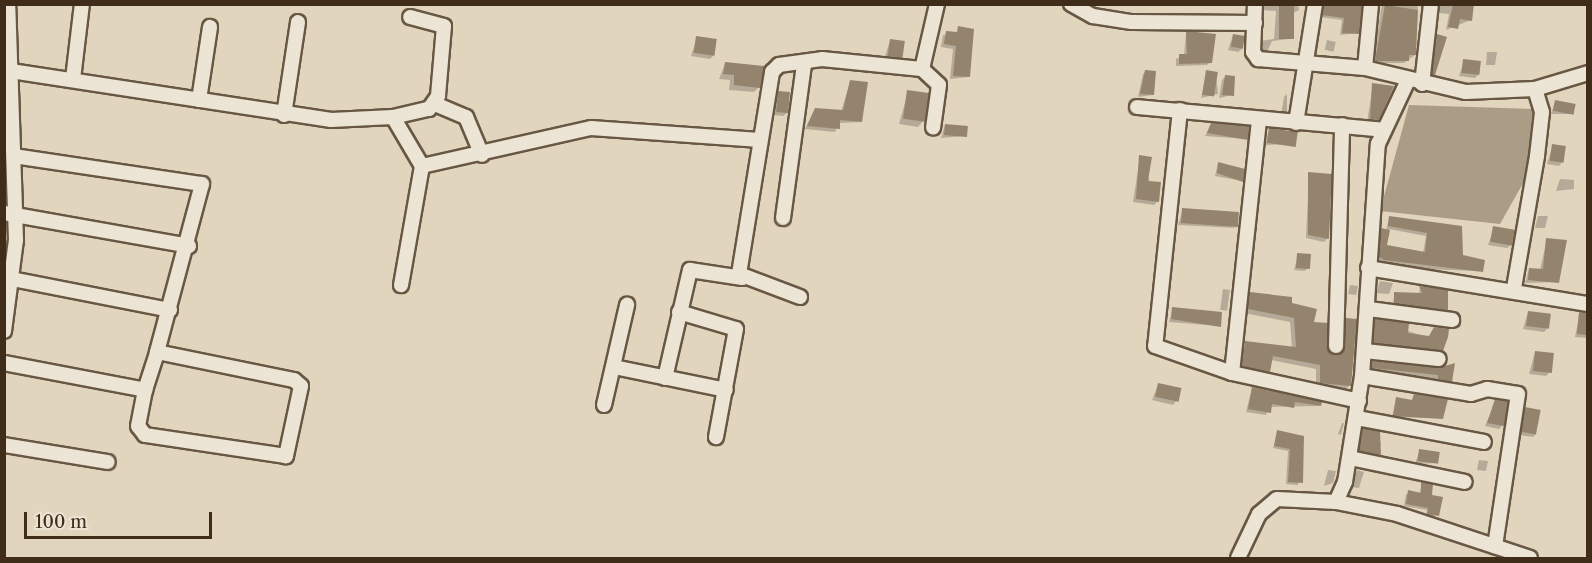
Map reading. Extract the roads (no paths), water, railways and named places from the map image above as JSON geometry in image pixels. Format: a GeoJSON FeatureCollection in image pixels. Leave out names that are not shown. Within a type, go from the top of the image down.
{"type":"FeatureCollection","features":[{"type":"Feature","properties":{"kind":"street"},"geometry":{"type":"LineString","coordinates":[[73,79],[82,4]]}},
{"type":"Feature","properties":{"kind":"street"},"geometry":{"type":"LineString","coordinates":[[922,69],[937,4]]}},
{"type":"Feature","properties":{"kind":"street"},"geometry":{"type":"LineString","coordinates":[[1071,4],[1115,20],[1255,23]]}},
{"type":"Feature","properties":{"kind":"street"},"geometry":{"type":"LineString","coordinates":[[1255,4],[1254,57],[1365,68],[1407,82],[1466,92],[1535,89],[1587,73]]}},
{"type":"Feature","properties":{"kind":"street"},"geometry":{"type":"LineString","coordinates":[[1296,123],[1308,62],[1315,4]]}},
{"type":"Feature","properties":{"kind":"street"},"geometry":{"type":"LineString","coordinates":[[1365,68],[1371,4]]}},
{"type":"Feature","properties":{"kind":"street"},"geometry":{"type":"LineString","coordinates":[[1422,84],[1431,4]]}},
{"type":"Feature","properties":{"kind":"street"},"geometry":{"type":"LineString","coordinates":[[4,331],[10,273],[10,214],[14,156],[7,8]]}},
{"type":"Feature","properties":{"kind":"street"},"geometry":{"type":"LineString","coordinates":[[410,17],[444,26],[435,104]]}},
{"type":"Feature","properties":{"kind":"street"},"geometry":{"type":"LineString","coordinates":[[284,114],[298,22]]}},
{"type":"Feature","properties":{"kind":"street"},"geometry":{"type":"LineString","coordinates":[[199,100],[210,27]]}},
{"type":"Feature","properties":{"kind":"street"},"geometry":{"type":"LineString","coordinates":[[742,278],[738,267],[774,67],[804,66],[822,59],[922,69],[939,85],[933,128]]}},
{"type":"Feature","properties":{"kind":"street"},"geometry":{"type":"LineString","coordinates":[[783,218],[804,66]]}},
{"type":"Feature","properties":{"kind":"street"},"geometry":{"type":"LineString","coordinates":[[11,71],[331,120],[393,117],[435,104],[466,117],[482,155]]}},
{"type":"Feature","properties":{"kind":"street"},"geometry":{"type":"LineString","coordinates":[[1336,502],[1350,458],[1365,351],[1369,309],[1368,268],[1378,144],[1407,82]]}},
{"type":"Feature","properties":{"kind":"street"},"geometry":{"type":"LineString","coordinates":[[1514,288],[1537,156],[1542,112],[1535,89]]}},
{"type":"Feature","properties":{"kind":"street"},"geometry":{"type":"LineString","coordinates":[[1137,107],[1259,120],[1342,124],[1384,130]]}},
{"type":"Feature","properties":{"kind":"street"},"geometry":{"type":"LineString","coordinates":[[1180,110],[1155,346],[1232,373],[1359,401]]}},
{"type":"Feature","properties":{"kind":"street"},"geometry":{"type":"LineString","coordinates":[[393,117],[422,166],[401,285]]}},
{"type":"Feature","properties":{"kind":"street"},"geometry":{"type":"LineString","coordinates":[[1232,373],[1259,120]]}},
{"type":"Feature","properties":{"kind":"street"},"geometry":{"type":"LineString","coordinates":[[1336,346],[1342,124]]}},
{"type":"Feature","properties":{"kind":"street"},"geometry":{"type":"LineString","coordinates":[[422,166],[482,155],[591,128],[760,140]]}},
{"type":"Feature","properties":{"kind":"street"},"geometry":{"type":"LineString","coordinates":[[14,156],[197,181],[203,196],[145,390],[138,426],[145,435],[286,456],[299,382],[157,352]]}},
{"type":"Feature","properties":{"kind":"street"},"geometry":{"type":"LineString","coordinates":[[10,214],[189,246]]}},
{"type":"Feature","properties":{"kind":"street"},"geometry":{"type":"LineString","coordinates":[[1368,268],[1514,288],[1587,304]]}},
{"type":"Feature","properties":{"kind":"street"},"geometry":{"type":"LineString","coordinates":[[665,378],[690,270],[742,278],[800,297]]}},
{"type":"Feature","properties":{"kind":"street"},"geometry":{"type":"LineString","coordinates":[[10,273],[170,310]]}},
{"type":"Feature","properties":{"kind":"street"},"geometry":{"type":"LineString","coordinates":[[604,405],[627,305]]}},
{"type":"Feature","properties":{"kind":"street"},"geometry":{"type":"LineString","coordinates":[[1369,309],[1452,320]]}},
{"type":"Feature","properties":{"kind":"street"},"geometry":{"type":"LineString","coordinates":[[679,312],[736,329],[716,437]]}},
{"type":"Feature","properties":{"kind":"street"},"geometry":{"type":"LineString","coordinates":[[1365,351],[1439,359]]}},
{"type":"Feature","properties":{"kind":"street"},"geometry":{"type":"LineString","coordinates":[[4,363],[145,390]]}},
{"type":"Feature","properties":{"kind":"street"},"geometry":{"type":"LineString","coordinates":[[614,367],[726,390]]}},
{"type":"Feature","properties":{"kind":"street"},"geometry":{"type":"LineString","coordinates":[[1362,376],[1471,394],[1487,389],[1518,394],[1495,546]]}},
{"type":"Feature","properties":{"kind":"street"},"geometry":{"type":"LineString","coordinates":[[1357,418],[1484,442]]}},
{"type":"Feature","properties":{"kind":"street"},"geometry":{"type":"LineString","coordinates":[[4,445],[108,462]]}},
{"type":"Feature","properties":{"kind":"street"},"geometry":{"type":"LineString","coordinates":[[1350,458],[1465,482]]}},
{"type":"Feature","properties":{"kind":"street"},"geometry":{"type":"LineString","coordinates":[[1238,558],[1259,514],[1277,499],[1336,502],[1403,516],[1530,558]]}}]}
